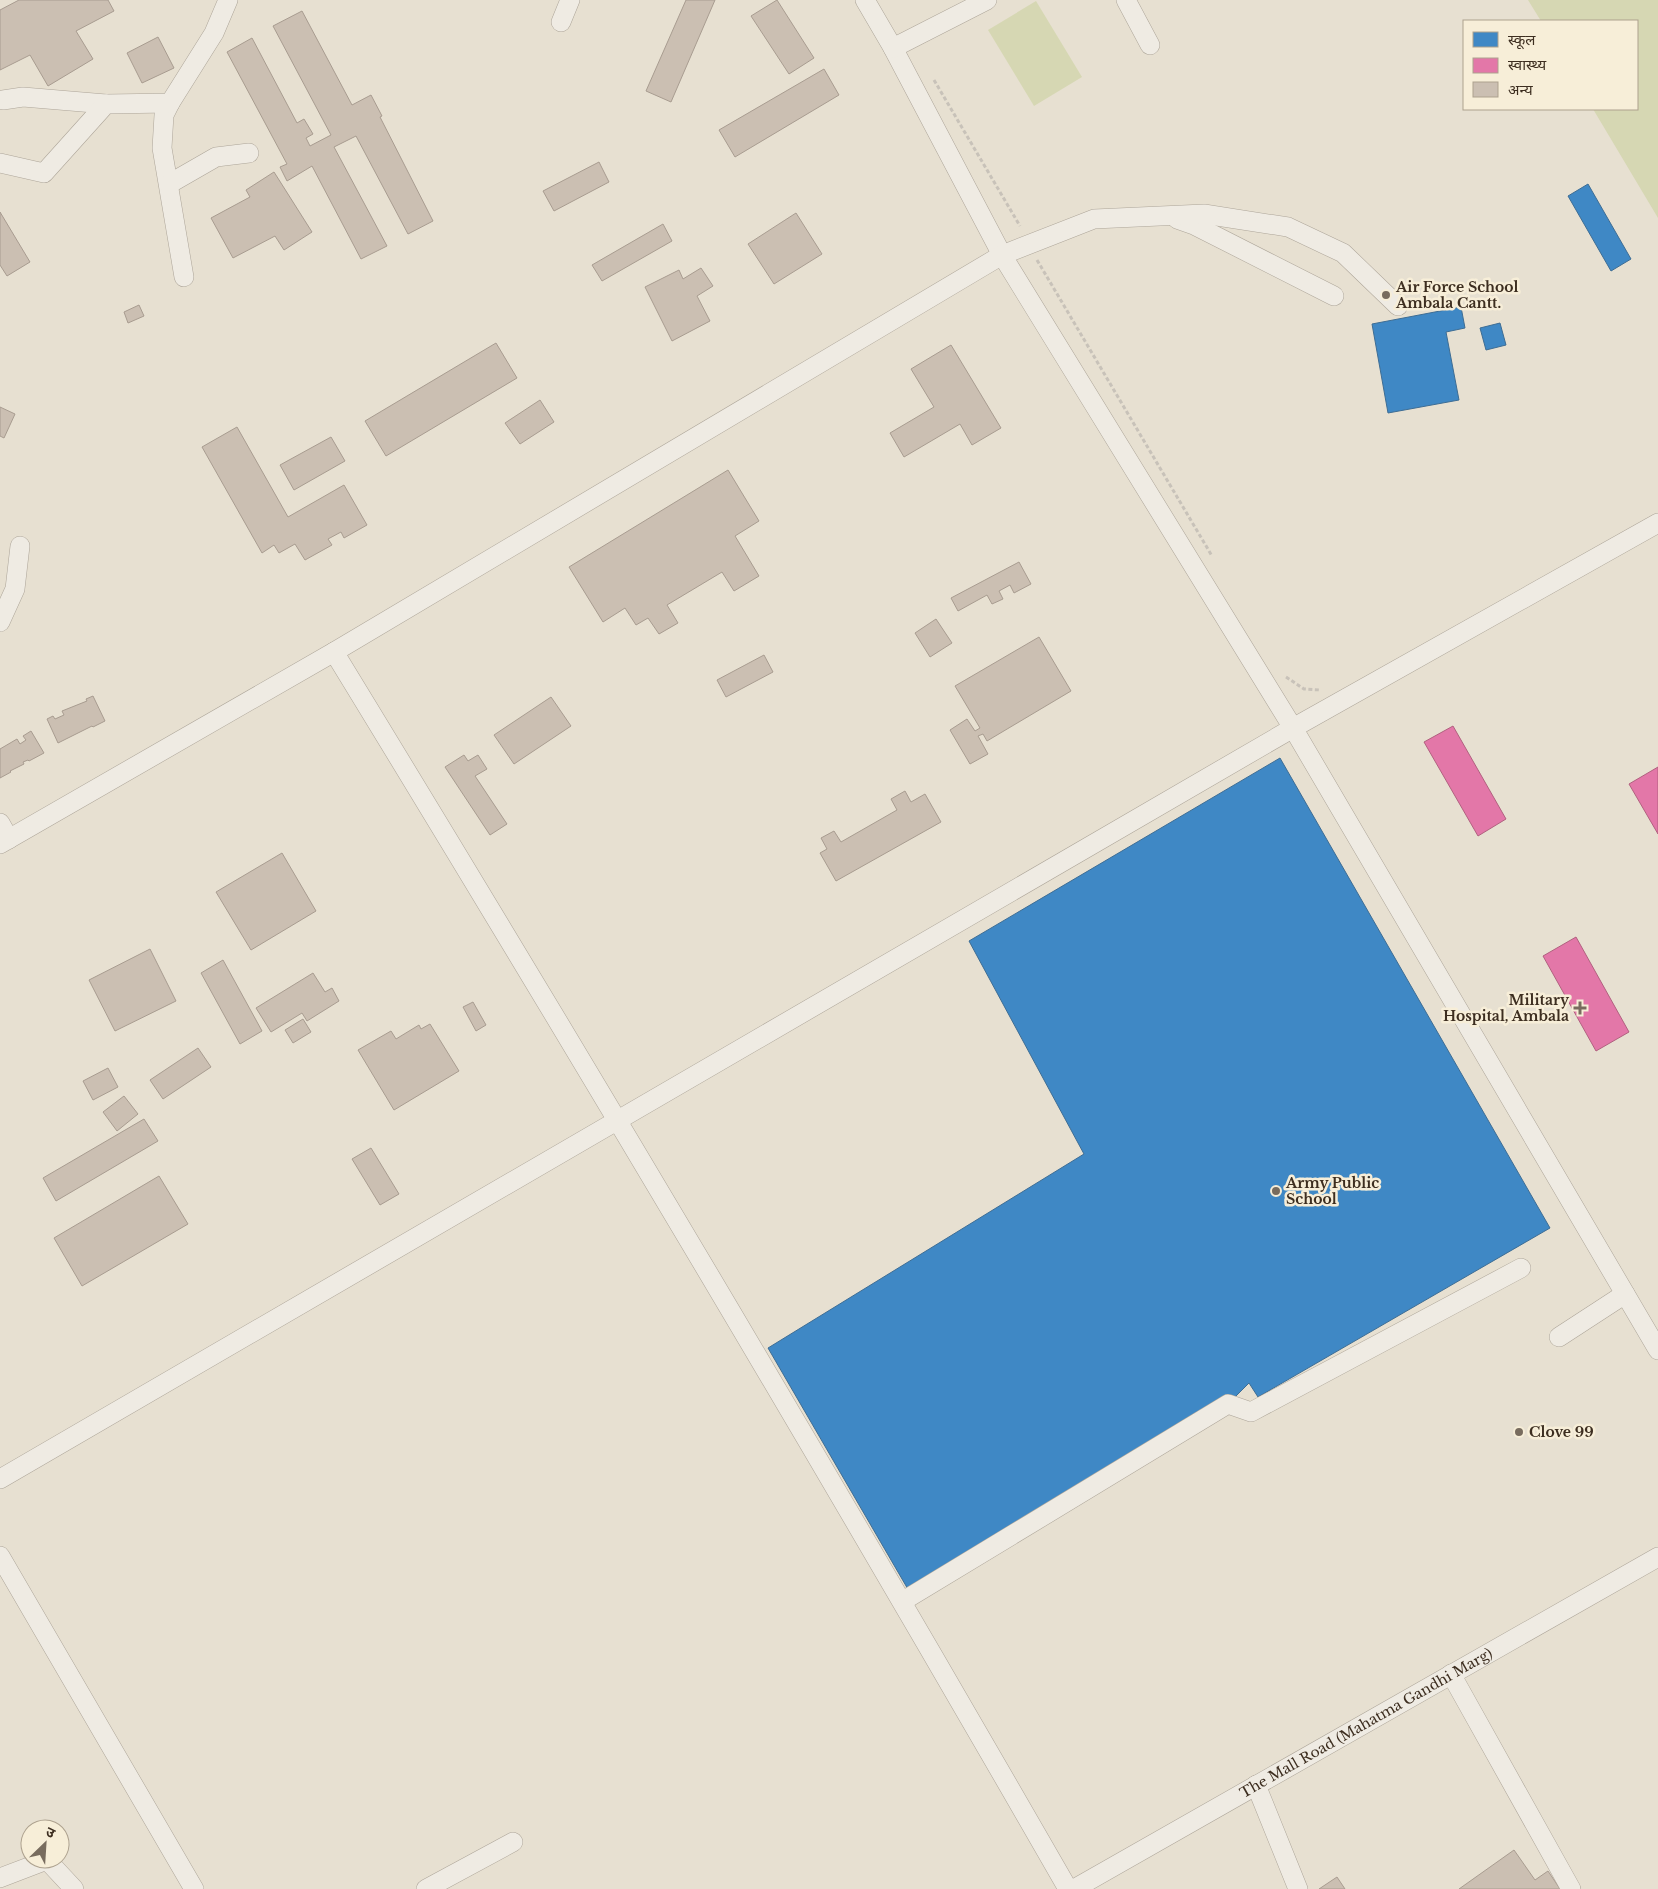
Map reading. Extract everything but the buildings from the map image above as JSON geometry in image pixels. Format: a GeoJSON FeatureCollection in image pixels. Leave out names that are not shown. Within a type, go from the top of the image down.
{"type":"FeatureCollection","features":[{"type":"Feature","properties":{"kind":"street"},"geometry":{"type":"LineString","coordinates":[[184,278],[162,148],[164,115],[214,33],[228,0]]}},
{"type":"Feature","properties":{"kind":"street"},"geometry":{"type":"LineString","coordinates":[[561,22],[570,0]]}},
{"type":"Feature","properties":{"kind":"street"},"geometry":{"type":"LineString","coordinates":[[865,0],[893,48],[1002,255],[1293,728],[1658,1350]]}},
{"type":"Feature","properties":{"kind":"street"},"geometry":{"type":"LineString","coordinates":[[893,48],[987,0]]}},
{"type":"Feature","properties":{"kind":"street"},"geometry":{"type":"LineString","coordinates":[[1126,0],[1150,45]]}},
{"type":"Feature","properties":{"kind":"street"},"geometry":{"type":"LineString","coordinates":[[3,100],[23,96],[106,104],[170,103]]}},
{"type":"Feature","properties":{"kind":"street"},"geometry":{"type":"LineString","coordinates":[[0,163],[44,173],[106,104]]}},
{"type":"Feature","properties":{"kind":"street"},"geometry":{"type":"LineString","coordinates":[[169,184],[216,156],[249,153]]}},
{"type":"Feature","properties":{"kind":"street"},"geometry":{"type":"LineString","coordinates":[[3,836],[334,652],[1002,255],[1094,219],[1204,214],[1288,227],[1343,253],[1398,306]]}},
{"type":"Feature","properties":{"kind":"street"},"geometry":{"type":"LineString","coordinates":[[1169,216],[1194,224],[1334,296]]}},
{"type":"Feature","properties":{"kind":"street"},"geometry":{"type":"LineString","coordinates":[[0,1479],[1293,728],[1658,523]]}},
{"type":"Feature","properties":{"kind":"street"},"geometry":{"type":"LineString","coordinates":[[0,622],[15,589],[20,546]]}},
{"type":"Feature","properties":{"kind":"street"},"geometry":{"type":"LineString","coordinates":[[334,652],[520,957],[903,1601],[1068,1889]]}},
{"type":"Feature","properties":{"kind":"street"},"geometry":{"type":"LineString","coordinates":[[903,1601],[1228,1404],[1251,1412],[1521,1268]]}},
{"type":"Feature","properties":{"kind":"street"},"geometry":{"type":"LineString","coordinates":[[1559,1337],[1625,1294]]}},
{"type":"Feature","properties":{"kind":"street"},"geometry":{"type":"LineString","coordinates":[[0,1556],[194,1889]]}},
{"type":"Feature","properties":{"kind":"street","name":"The Mall Road (Mahatma Gandhi Marg)"},"geometry":{"type":"LineString","coordinates":[[1074,1889],[1658,1557]]}},
{"type":"Feature","properties":{"kind":"street"},"geometry":{"type":"LineString","coordinates":[[1451,1674],[1571,1889]]}},
{"type":"Feature","properties":{"kind":"street"},"geometry":{"type":"LineString","coordinates":[[1256,1785],[1298,1889]]}},
{"type":"Feature","properties":{"kind":"street"},"geometry":{"type":"LineString","coordinates":[[426,1889],[513,1842]]}},
{"type":"Feature","properties":{"kind":"street"},"geometry":{"type":"LineString","coordinates":[[0,1878],[47,1860],[74,1889]]}},
{"type":"Feature","properties":{"kind":"path"},"geometry":{"type":"LineString","coordinates":[[929,72],[1020,226]]}},
{"type":"Feature","properties":{"kind":"path"},"geometry":{"type":"LineString","coordinates":[[1036,258],[1213,558]]}},
{"type":"Feature","properties":{"kind":"path"},"geometry":{"type":"LineString","coordinates":[[1284,675],[1304,689],[1324,690]]}},
{"type":"Feature","properties":{"kind":"green space"},"geometry":{"type":"Polygon","coordinates":[[[1528,0],[1658,0],[1658,218],[1594,110],[1638,110],[1638,20],[1540,20],[1528,0]]]}},
{"type":"Feature","properties":{"kind":"green space"},"geometry":{"type":"Polygon","coordinates":[[[1036,1],[1082,77],[1034,106],[988,30],[1036,1]]]}},
{"type":"Feature","properties":{"kind":"place","name":"Air Force School Ambala Cantt."},"geometry":{"type":"Point","coordinates":[1386,295]}},
{"type":"Feature","properties":{"kind":"place","name":"Military Hospital, Ambala"},"geometry":{"type":"Point","coordinates":[1580,1008]}},
{"type":"Feature","properties":{"kind":"place","name":"Army Public School"},"geometry":{"type":"Point","coordinates":[1276,1191]}},
{"type":"Feature","properties":{"kind":"place","name":"Clove 99"},"geometry":{"type":"Point","coordinates":[1519,1432]}}]}
